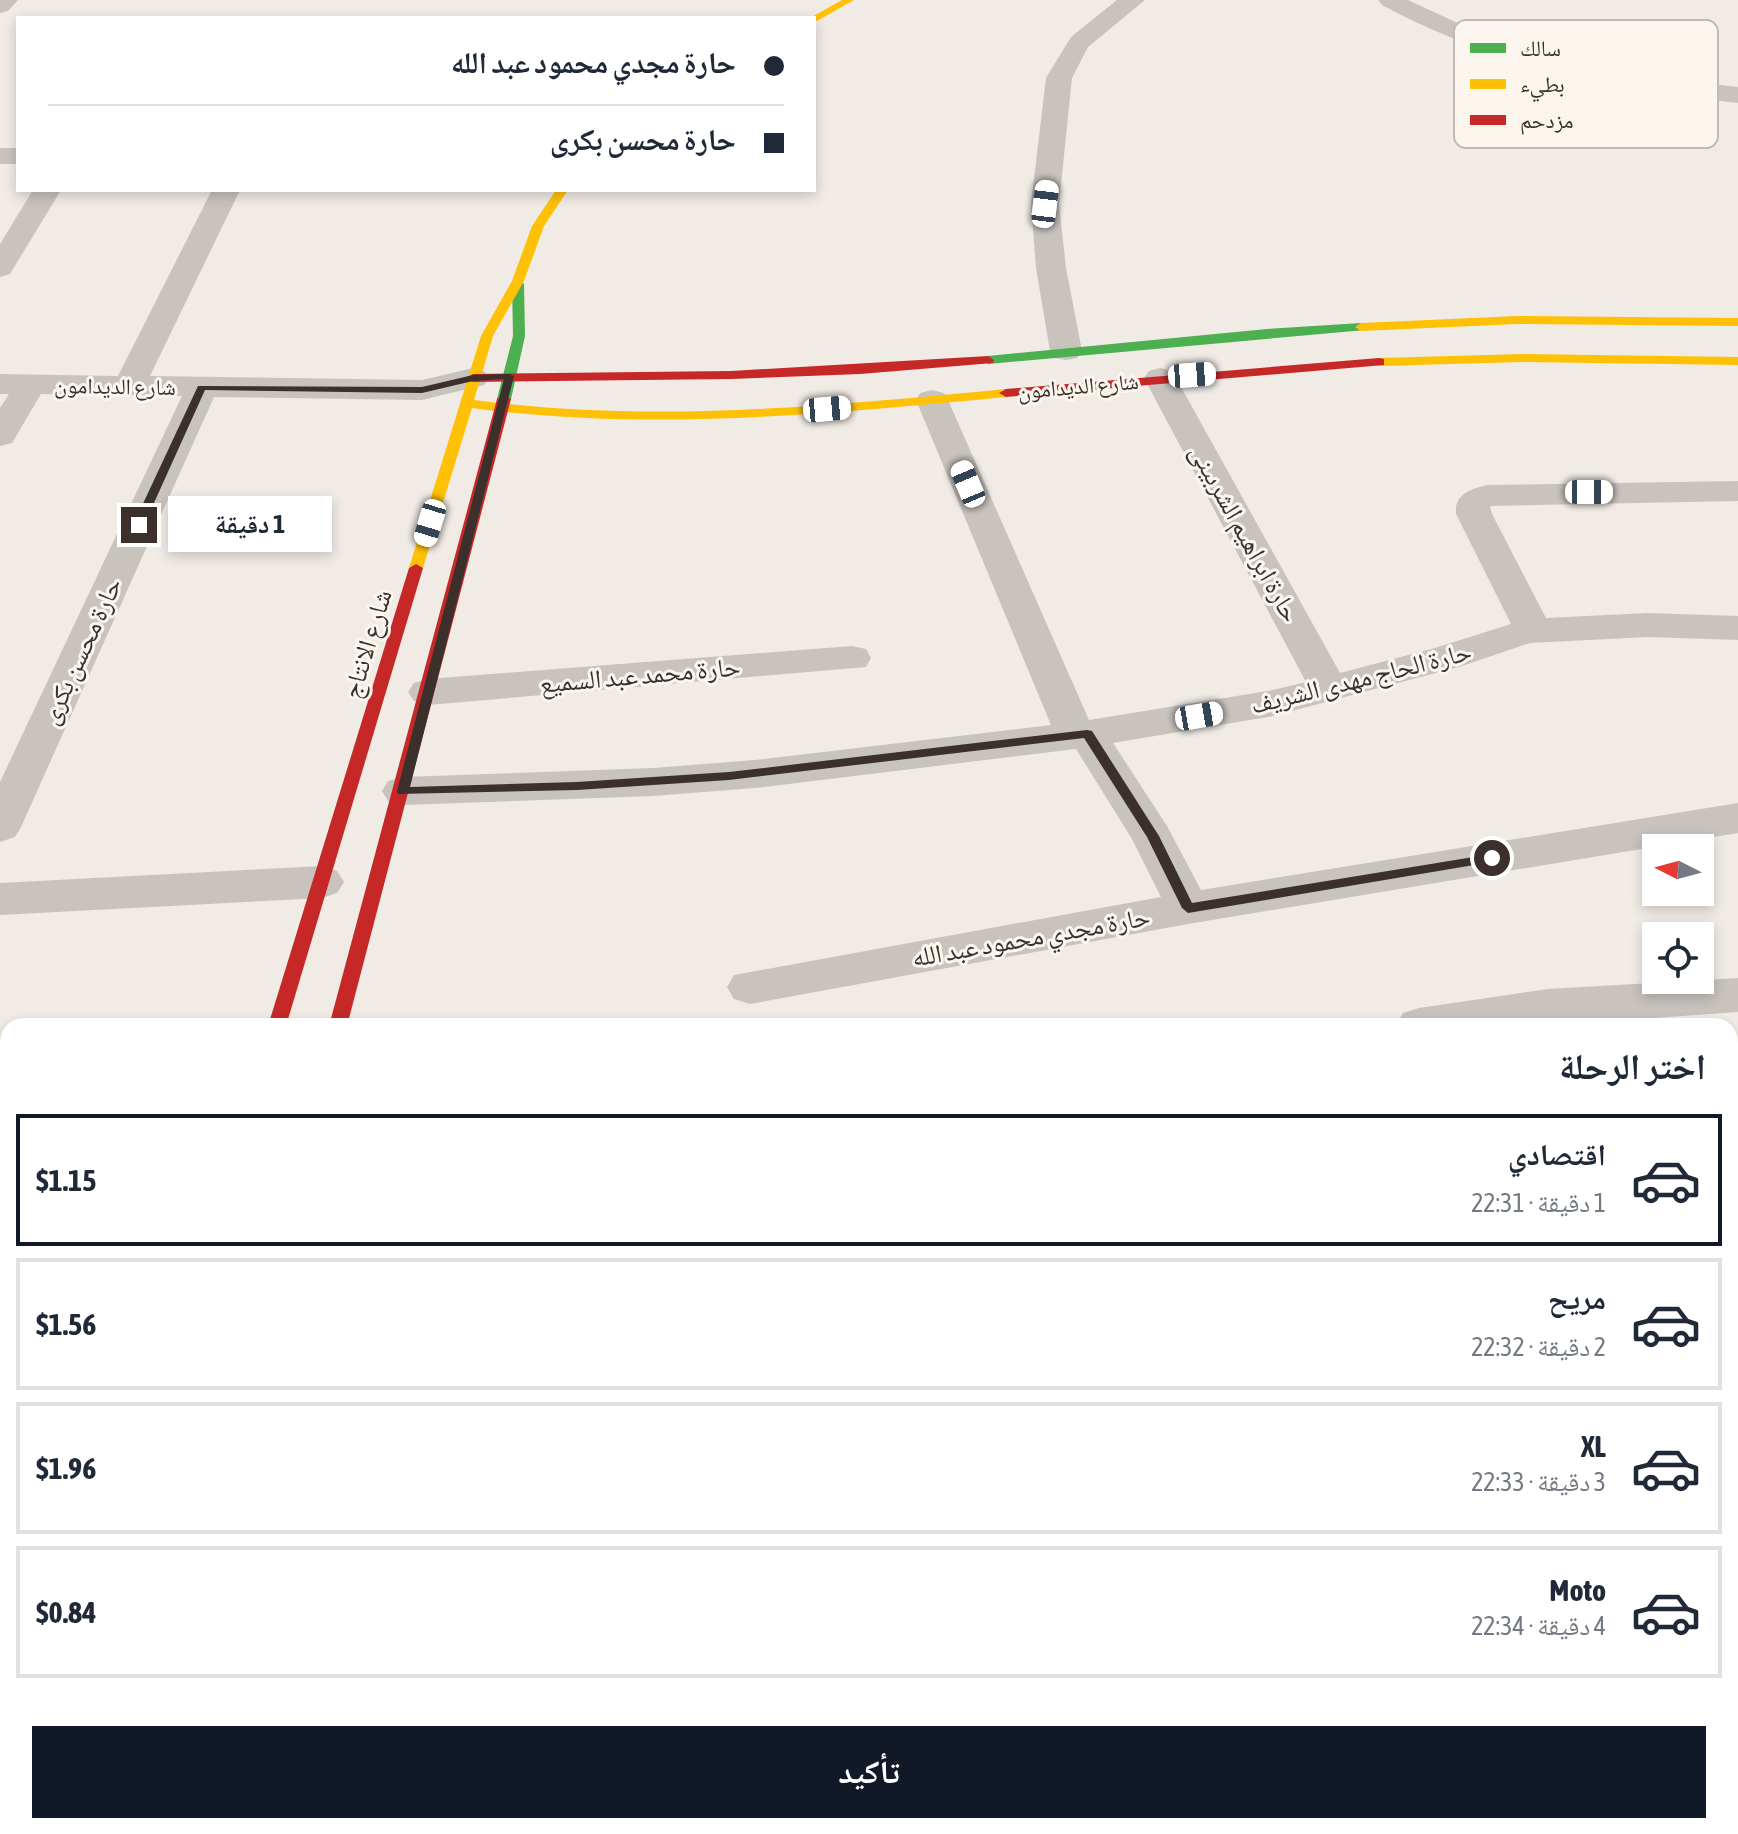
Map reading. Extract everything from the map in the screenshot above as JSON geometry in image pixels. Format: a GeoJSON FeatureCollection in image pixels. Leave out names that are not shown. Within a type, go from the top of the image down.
{"type":"FeatureCollection","features":[{"type":"Feature","properties":{"kind":"street"},"geometry":{"type":"LineString","coordinates":[[0,6],[6,0]]}},
{"type":"Feature","properties":{"kind":"street"},"geometry":{"type":"LineString","coordinates":[[816,18],[849,0]]}},
{"type":"Feature","properties":{"kind":"street"},"geometry":{"type":"LineString","coordinates":[[1066,351],[1052,281],[1045,204],[1059,78],[1066,60],[1093,27],[1133,0]]}},
{"type":"Feature","properties":{"kind":"street"},"geometry":{"type":"LineString","coordinates":[[1390,0],[1454,30]]}},
{"type":"Feature","properties":{"kind":"street"},"geometry":{"type":"LineString","coordinates":[[1718,93],[1738,95]]}},
{"type":"Feature","properties":{"kind":"street"},"geometry":{"type":"LineString","coordinates":[[0,268],[46,192]]}},
{"type":"Feature","properties":{"kind":"street"},"geometry":{"type":"LineString","coordinates":[[129,386],[225,192]]}},
{"type":"Feature","properties":{"kind":"street","name":"شارع الانتاج"},"geometry":{"type":"LineString","coordinates":[[280,1018],[487,336],[518,281],[538,226],[561,192]]}},
{"type":"Feature","properties":{"kind":"street","name":"شارع الانتاج"},"geometry":{"type":"LineString","coordinates":[[340,1018],[403,791],[501,410],[520,326],[518,281]]}},
{"type":"Feature","properties":{"kind":"street","name":"شارع الديدامون"},"geometry":{"type":"LineString","coordinates":[[470,391],[501,410],[556,416],[647,398],[1066,351],[1276,332],[1518,320],[1738,322]]}},
{"type":"Feature","properties":{"kind":"street","name":"شارع الديدامون"},"geometry":{"type":"LineString","coordinates":[[15,385],[470,391],[509,376],[647,398],[800,411],[1160,378],[1449,359],[1554,357],[1738,361]]}},
{"type":"Feature","properties":{"kind":"street","name":"حارة ابراهيم الشربينى"},"geometry":{"type":"LineString","coordinates":[[1160,378],[1329,689]]}},
{"type":"Feature","properties":{"kind":"street"},"geometry":{"type":"LineString","coordinates":[[0,436],[15,385]]}},
{"type":"Feature","properties":{"kind":"street","name":"حارة محسن بكرى"},"geometry":{"type":"LineString","coordinates":[[0,827],[202,388]]}},
{"type":"Feature","properties":{"kind":"street"},"geometry":{"type":"LineString","coordinates":[[932,400],[1081,734],[1152,836],[1188,908]]}},
{"type":"Feature","properties":{"kind":"street"},"geometry":{"type":"LineString","coordinates":[[1527,631],[1530,623],[1474,514],[1473,506],[1477,499],[1500,493],[1738,491]]}},
{"type":"Feature","properties":{"kind":"street","name":"حارة الحاج مهدى الشريف"},"geometry":{"type":"LineString","coordinates":[[403,791],[624,784],[740,775],[1081,734],[1243,708],[1329,689],[1448,657],[1527,631],[1648,625],[1738,628]]}},
{"type":"Feature","properties":{"kind":"street","name":"حارة محمد عبد السميع"},"geometry":{"type":"LineString","coordinates":[[428,692],[852,658]]}},
{"type":"Feature","properties":{"kind":"street","name":"حارة مجدي محمود عبد الله"},"geometry":{"type":"LineString","coordinates":[[750,987],[1188,908],[1738,818]]}},
{"type":"Feature","properties":{"kind":"street"},"geometry":{"type":"LineString","coordinates":[[0,899],[322,882]]}},
{"type":"Feature","properties":{"kind":"street"},"geometry":{"type":"LineString","coordinates":[[1473,1018],[1548,1007],[1738,995]]}},
{"type":"Feature","properties":{"kind":"traffic: fast"},"geometry":{"type":"LineString","coordinates":[[504,399],[519,336],[518,284]]}},
{"type":"Feature","properties":{"kind":"traffic: fast"},"geometry":{"type":"LineString","coordinates":[[988,360],[1361,327]]}},
{"type":"Feature","properties":{"kind":"traffic: slow"},"geometry":{"type":"LineString","coordinates":[[816,18],[849,0]]}},
{"type":"Feature","properties":{"kind":"traffic: slow"},"geometry":{"type":"LineString","coordinates":[[416,568],[487,336],[518,281],[538,226],[561,192]]}},
{"type":"Feature","properties":{"kind":"traffic: slow"},"geometry":{"type":"LineString","coordinates":[[1361,327],[1518,320],[1738,322]]}},
{"type":"Feature","properties":{"kind":"traffic: slow"},"geometry":{"type":"LineString","coordinates":[[1379,362],[1522,358],[1738,361]]}},
{"type":"Feature","properties":{"kind":"traffic: slow"},"geometry":{"type":"LineString","coordinates":[[467,403],[534,412],[668,418],[804,412],[1006,393]]}},
{"type":"Feature","properties":{"kind":"traffic: jam"},"geometry":{"type":"LineString","coordinates":[[473,378],[731,375],[860,370],[988,360]]}},
{"type":"Feature","properties":{"kind":"traffic: jam"},"geometry":{"type":"LineString","coordinates":[[1006,393],[1379,362]]}},
{"type":"Feature","properties":{"kind":"traffic: jam"},"geometry":{"type":"LineString","coordinates":[[340,1018],[504,399]]}},
{"type":"Feature","properties":{"kind":"traffic: jam"},"geometry":{"type":"LineString","coordinates":[[279,1018],[416,568]]}},
{"type":"Feature","properties":{"kind":"route"},"geometry":{"type":"LineString","coordinates":[[139,525],[202,388],[422,390],[473,378],[509,376],[403,791],[577,786],[729,776],[854,764],[1087,734],[1152,836],[1188,908],[1492,858]]}}]}
